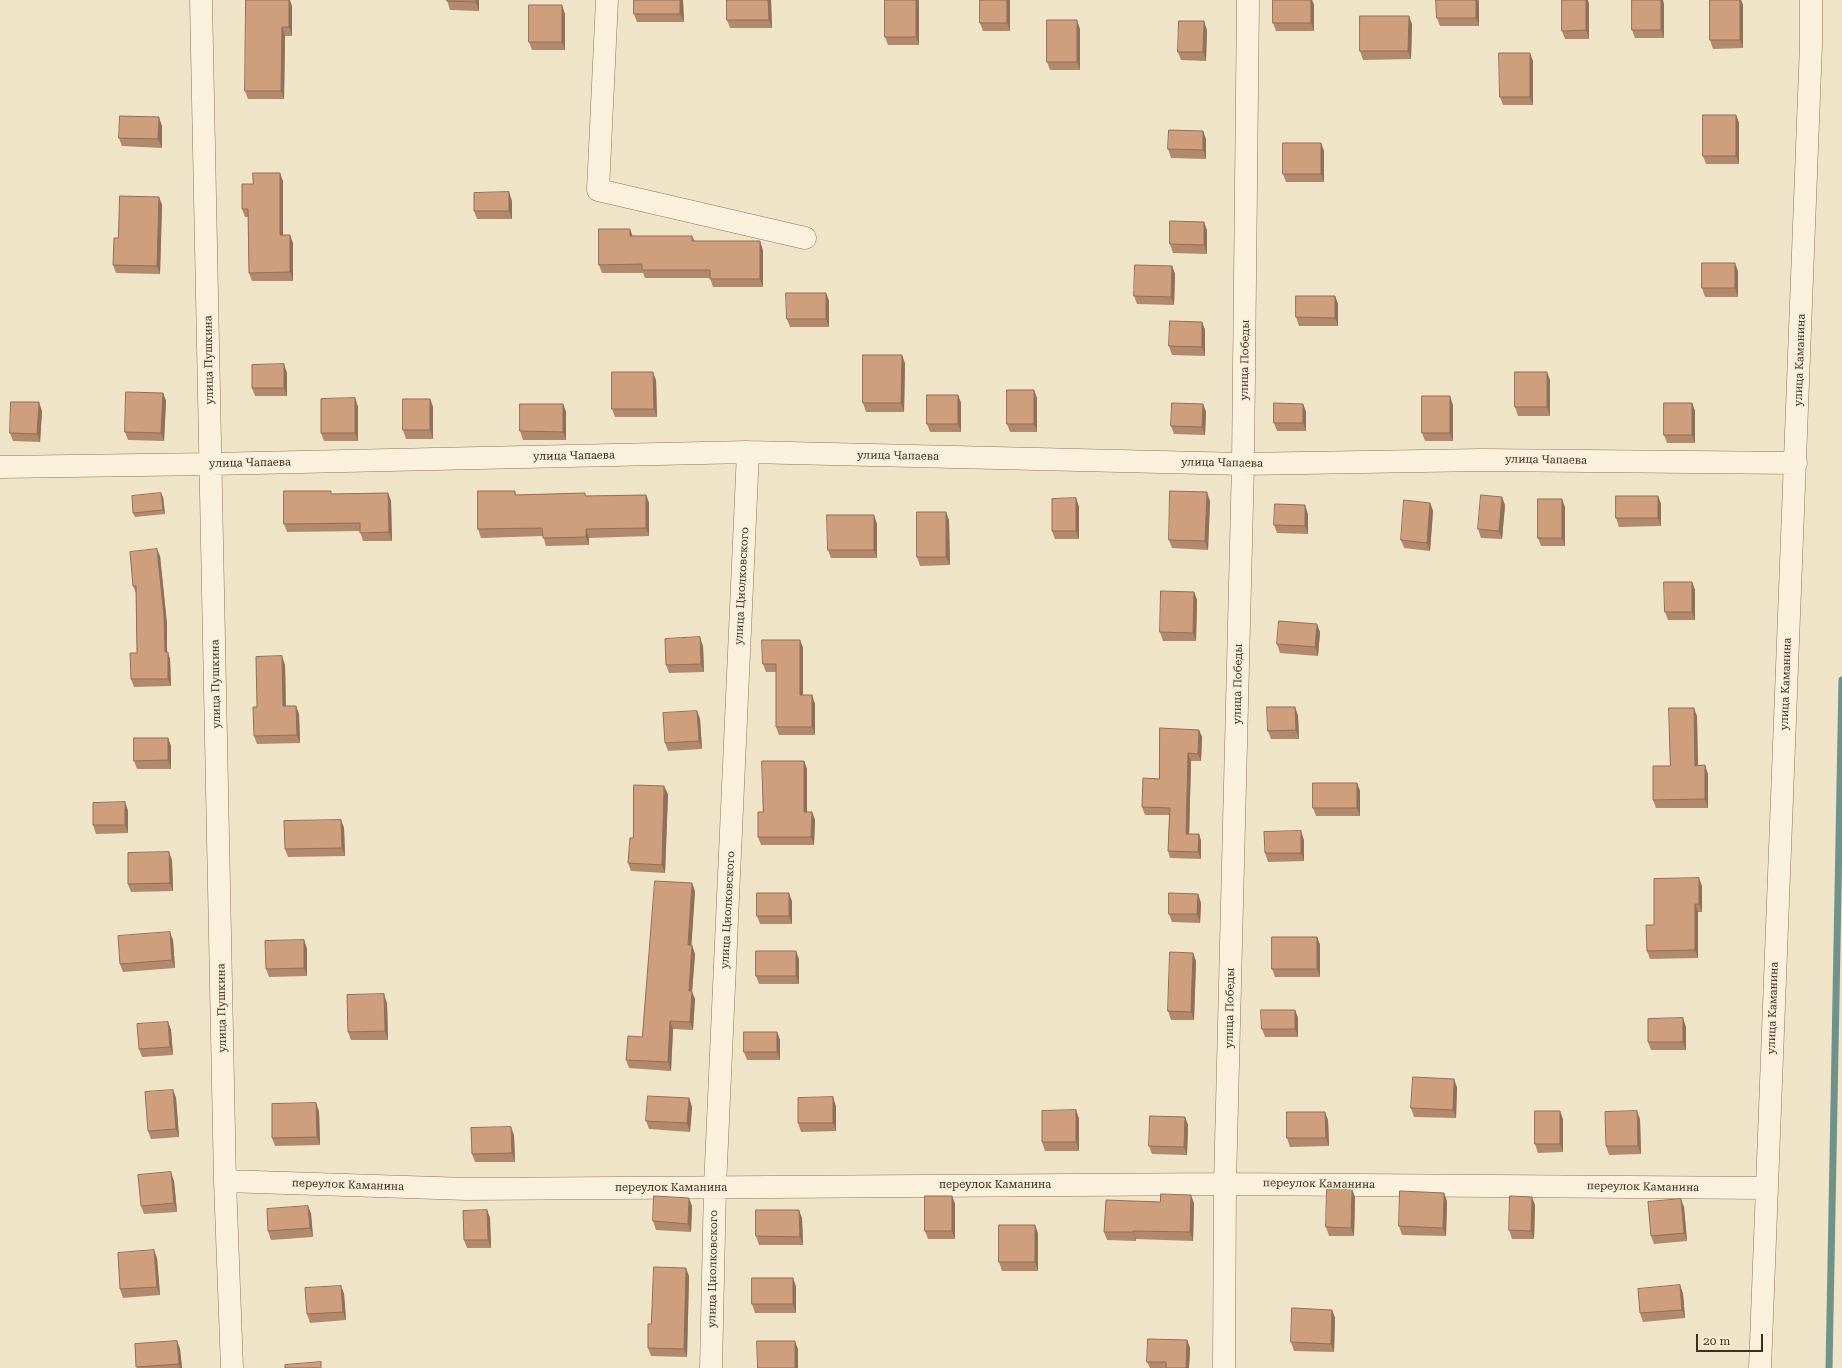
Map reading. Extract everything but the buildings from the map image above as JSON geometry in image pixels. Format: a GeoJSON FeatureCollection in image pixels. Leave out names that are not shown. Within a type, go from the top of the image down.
{"type":"FeatureCollection","features":[{"type":"Feature","properties":{"kind":"street","name":"улица Пушкина"},"geometry":{"type":"LineString","coordinates":[[202,0],[225,1181],[232,1368]]}},
{"type":"Feature","properties":{"kind":"street"},"geometry":{"type":"LineString","coordinates":[[607,0],[598,190],[805,238]]}},
{"type":"Feature","properties":{"kind":"street","name":"улица Победы"},"geometry":{"type":"LineString","coordinates":[[1224,1368],[1225,1184],[1243,464],[1248,0]]}},
{"type":"Feature","properties":{"kind":"street","name":"улица Каманина"},"geometry":{"type":"LineString","coordinates":[[1760,1368],[1796,463],[1811,44],[1811,0]]}},
{"type":"Feature","properties":{"kind":"street","name":"улица Чапаева"},"geometry":{"type":"LineString","coordinates":[[0,467],[211,464],[748,452],[1243,464],[1482,460],[1796,463]]}},
{"type":"Feature","properties":{"kind":"street","name":"улица Циолковского"},"geometry":{"type":"LineString","coordinates":[[711,1368],[715,1187],[748,452]]}},
{"type":"Feature","properties":{"kind":"street","name":"переулок Каманина"},"geometry":{"type":"LineString","coordinates":[[225,1181],[467,1189],[1225,1184],[1766,1188]]}},
{"type":"Feature","properties":{"kind":"waterway"},"geometry":{"type":"LineString","coordinates":[[1829,1368],[1842,680]]}}]}
